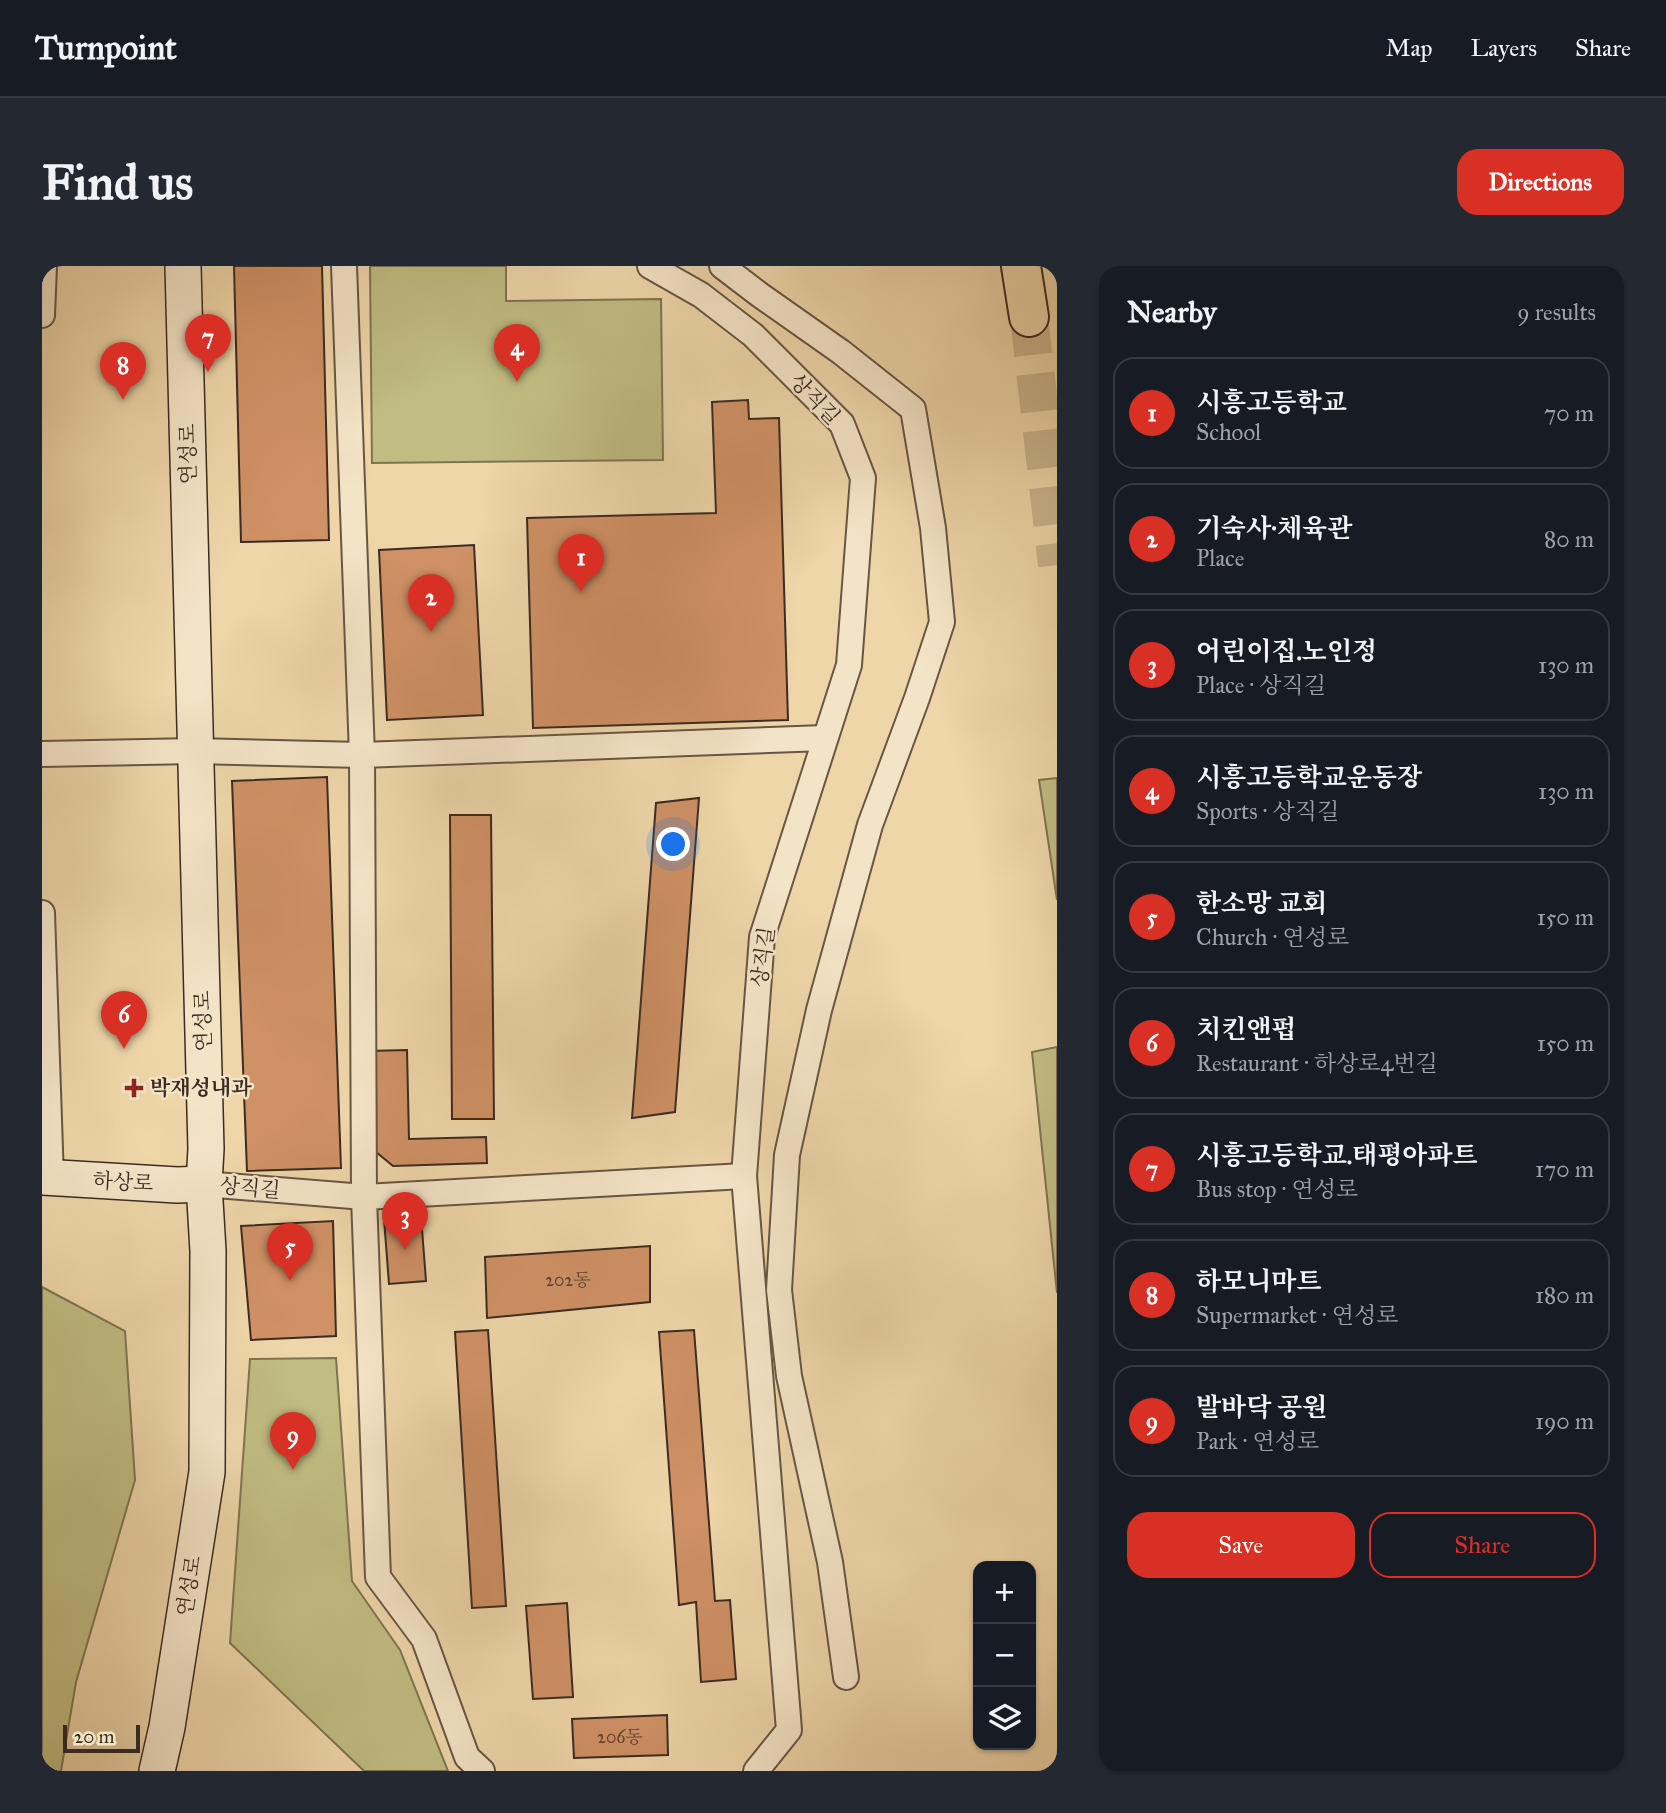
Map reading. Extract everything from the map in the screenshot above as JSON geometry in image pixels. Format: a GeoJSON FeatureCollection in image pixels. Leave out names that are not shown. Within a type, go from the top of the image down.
{"type":"FeatureCollection","features":[{"type":"Feature","properties":{"kind":"highway"},"geometry":{"type":"LineString","coordinates":[[1021,266],[1030,317]]}},
{"type":"Feature","properties":{"kind":"street"},"geometry":{"type":"LineString","coordinates":[[42,315],[44,266]]}},
{"type":"Feature","properties":{"kind":"street","name":"연성로"},"geometry":{"type":"LineString","coordinates":[[157,1771],[167,1727],[207,1472],[208,1251],[204,1184],[206,1149],[183,266]]}},
{"type":"Feature","properties":{"kind":"street"},"geometry":{"type":"LineString","coordinates":[[344,266],[362,755],[363,1197],[378,1577],[424,1639],[467,1757],[482,1771]]}},
{"type":"Feature","properties":{"kind":"street","name":"상직길"},"geometry":{"type":"LineString","coordinates":[[204,1184],[363,1197],[744,1175],[762,937],[849,665],[863,478],[842,424],[752,335],[701,295],[650,266]]}},
{"type":"Feature","properties":{"kind":"street"},"geometry":{"type":"LineString","coordinates":[[722,266],[841,352],[913,409],[933,528],[942,622],[870,825],[819,1010],[786,1155],[779,1290],[789,1376],[830,1562],[846,1677]]}},
{"type":"Feature","properties":{"kind":"street"},"geometry":{"type":"LineString","coordinates":[[42,754],[195,751],[362,755],[825,738]]}},
{"type":"Feature","properties":{"kind":"street"},"geometry":{"type":"LineString","coordinates":[[42,913],[46,1178]]}},
{"type":"Feature","properties":{"kind":"street"},"geometry":{"type":"LineString","coordinates":[[744,1175],[789,1730],[756,1771]]}},
{"type":"Feature","properties":{"kind":"street","name":"하상로"},"geometry":{"type":"LineString","coordinates":[[46,1178],[204,1184]]}},
{"type":"Feature","properties":{"kind":"shaded area"},"geometry":{"type":"Polygon","coordinates":[[[370,266],[506,266],[506,301],[661,299],[663,460],[372,463],[370,266]]]}},
{"type":"Feature","properties":{"kind":"shaded area"},"geometry":{"type":"Polygon","coordinates":[[[1057,778],[1057,900],[1039,780],[1057,778]]]}},
{"type":"Feature","properties":{"kind":"shaded area"},"geometry":{"type":"Polygon","coordinates":[[[1057,1047],[1057,1293],[1032,1052],[1057,1047]]]}},
{"type":"Feature","properties":{"kind":"shaded area"},"geometry":{"type":"Polygon","coordinates":[[[42,1287],[125,1331],[135,1480],[76,1682],[61,1771],[42,1771],[42,1287]]]}},
{"type":"Feature","properties":{"kind":"shaded area"},"geometry":{"type":"Polygon","coordinates":[[[336,1358],[352,1581],[400,1650],[448,1771],[364,1771],[230,1643],[250,1359],[336,1358]]]}},
{"type":"Feature","properties":{"kind":"building"},"geometry":{"type":"Polygon","coordinates":[[[234,266],[322,266],[329,540],[241,542],[234,266]]]}},
{"type":"Feature","properties":{"kind":"building"},"geometry":{"type":"Polygon","coordinates":[[[748,400],[749,419],[779,418],[788,720],[533,728],[527,518],[716,513],[712,402],[748,400]]]}},
{"type":"Feature","properties":{"kind":"building"},"geometry":{"type":"Polygon","coordinates":[[[474,545],[483,715],[387,720],[379,550],[474,545]]]}},
{"type":"Feature","properties":{"kind":"building"},"geometry":{"type":"Polygon","coordinates":[[[327,777],[341,1168],[247,1171],[232,781],[327,777]]]}},
{"type":"Feature","properties":{"kind":"building"},"geometry":{"type":"Polygon","coordinates":[[[699,798],[675,1112],[632,1118],[656,803],[699,798]]]}},
{"type":"Feature","properties":{"kind":"building"},"geometry":{"type":"Polygon","coordinates":[[[450,815],[491,815],[494,1119],[452,1119],[450,815]]]}},
{"type":"Feature","properties":{"kind":"building"},"geometry":{"type":"Polygon","coordinates":[[[407,1050],[409,1139],[486,1137],[487,1163],[393,1166],[370,1147],[367,1051],[407,1050]]]}},
{"type":"Feature","properties":{"kind":"building"},"geometry":{"type":"Polygon","coordinates":[[[421,1216],[426,1281],[389,1284],[384,1219],[421,1216]]]}},
{"type":"Feature","properties":{"kind":"building"},"geometry":{"type":"Polygon","coordinates":[[[333,1221],[336,1336],[251,1340],[241,1226],[333,1221]]]}},
{"type":"Feature","properties":{"kind":"building"},"geometry":{"type":"Polygon","coordinates":[[[650,1246],[650,1302],[487,1318],[485,1257],[650,1246]]]}},
{"type":"Feature","properties":{"kind":"building"},"geometry":{"type":"Polygon","coordinates":[[[488,1330],[506,1606],[472,1608],[455,1332],[488,1330]]]}},
{"type":"Feature","properties":{"kind":"building"},"geometry":{"type":"Polygon","coordinates":[[[694,1330],[715,1601],[730,1600],[736,1679],[701,1682],[696,1602],[679,1605],[659,1332],[694,1330]]]}},
{"type":"Feature","properties":{"kind":"building"},"geometry":{"type":"Polygon","coordinates":[[[567,1603],[573,1697],[533,1699],[526,1606],[567,1603]]]}},
{"type":"Feature","properties":{"kind":"building"},"geometry":{"type":"Polygon","coordinates":[[[667,1715],[668,1755],[574,1758],[572,1719],[667,1715]]]}},
{"type":"Feature","properties":{"kind":"tunnel"},"geometry":{"type":"LineString","coordinates":[[1029,317],[1057,565]]}},
{"type":"Feature","properties":{"kind":"place","name":"시흥고등학교.태평아파트"},"geometry":{"type":"Point","coordinates":[208,372]}},
{"type":"Feature","properties":{"kind":"place","name":"시흥고등학교운동장"},"geometry":{"type":"Point","coordinates":[517,382]}},
{"type":"Feature","properties":{"kind":"place","name":"하모니마트"},"geometry":{"type":"Point","coordinates":[123,400]}},
{"type":"Feature","properties":{"kind":"place","name":"시흥고등학교"},"geometry":{"type":"Point","coordinates":[581,592]}},
{"type":"Feature","properties":{"kind":"place","name":"기숙사·체육관"},"geometry":{"type":"Point","coordinates":[431,632]}},
{"type":"Feature","properties":{"kind":"place","name":"치킨앤펍"},"geometry":{"type":"Point","coordinates":[124,1049]}},
{"type":"Feature","properties":{"kind":"place","name":"박재성내과"},"geometry":{"type":"Point","coordinates":[134,1088]}},
{"type":"Feature","properties":{"kind":"place","name":"어린이집.노인정"},"geometry":{"type":"Point","coordinates":[405,1250]}},
{"type":"Feature","properties":{"kind":"place","name":"한소망 교회"},"geometry":{"type":"Point","coordinates":[290,1281]}},
{"type":"Feature","properties":{"kind":"place","name":"발바닥 공원"},"geometry":{"type":"Point","coordinates":[293,1470]}}]}
